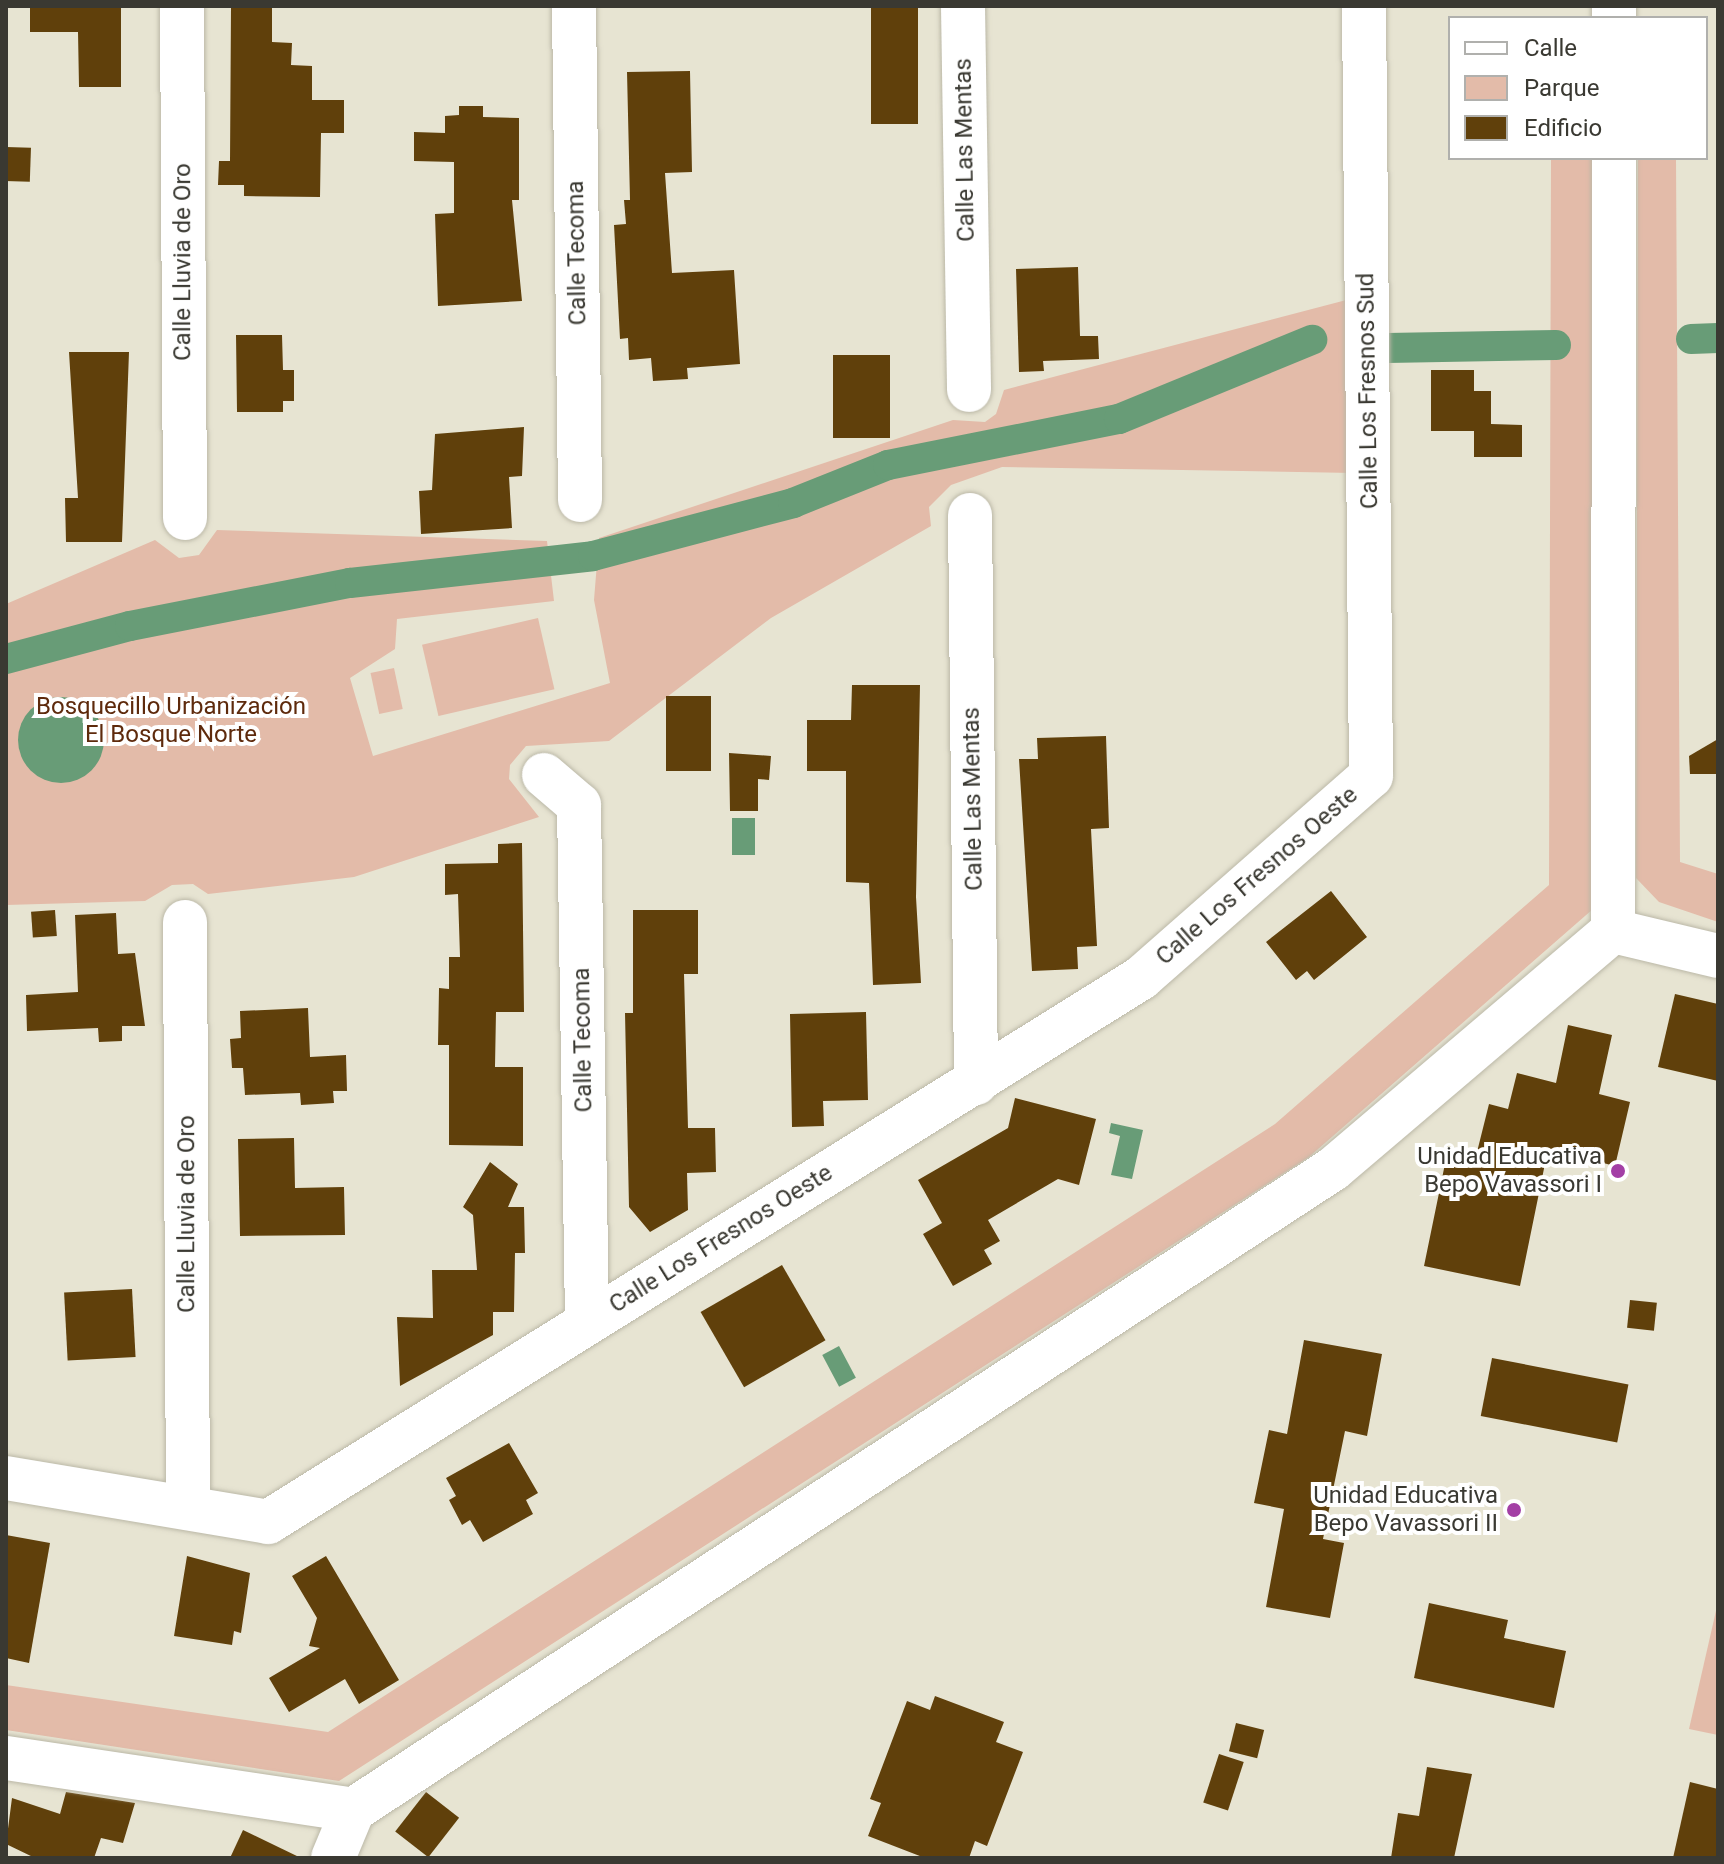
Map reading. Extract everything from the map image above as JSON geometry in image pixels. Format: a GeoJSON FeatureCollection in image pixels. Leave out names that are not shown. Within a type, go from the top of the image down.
{"type":"FeatureCollection","features":[{"type":"Feature","properties":{"kind":"street","name":"Calle Lluvia de Oro"},"geometry":{"type":"LineString","coordinates":[[182,6],[185,518]]}},
{"type":"Feature","properties":{"kind":"street","name":"Calle Tecoma"},"geometry":{"type":"LineString","coordinates":[[574,6],[580,500]]}},
{"type":"Feature","properties":{"kind":"street","name":"Calle Las Mentas"},"geometry":{"type":"LineString","coordinates":[[963,6],[969,390]]}},
{"type":"Feature","properties":{"kind":"street","name":"Calle Los Fresnos Sud"},"geometry":{"type":"LineString","coordinates":[[1364,6],[1371,776]]}},
{"type":"Feature","properties":{"kind":"street"},"geometry":{"type":"LineString","coordinates":[[333,1858],[353,1810],[1333,1169],[1613,931],[1614,160]]}},
{"type":"Feature","properties":{"kind":"street","name":"Calle Las Mentas"},"geometry":{"type":"LineString","coordinates":[[970,515],[976,1083]]}},
{"type":"Feature","properties":{"kind":"street","name":"Calle Tecoma"},"geometry":{"type":"LineString","coordinates":[[544,775],[579,805],[587,1321]]}},
{"type":"Feature","properties":{"kind":"street","name":"Calle Los Fresnos Oeste"},"geometry":{"type":"LineString","coordinates":[[6,1478],[268,1522],[1141,978],[1371,776]]}},
{"type":"Feature","properties":{"kind":"street","name":"Calle Lluvia de Oro"},"geometry":{"type":"LineString","coordinates":[[185,922],[188,1507]]}},
{"type":"Feature","properties":{"kind":"street"},"geometry":{"type":"LineString","coordinates":[[1613,931],[1718,956]]}},
{"type":"Feature","properties":{"kind":"street"},"geometry":{"type":"LineString","coordinates":[[6,1758],[353,1810]]}},
{"type":"Feature","properties":{"kind":"green space"},"geometry":{"type":"Polygon","coordinates":[[[1551,160],[1592,160],[1593,909],[1309,1157],[339,1781],[6,1730],[6,1685],[328,1732],[1275,1124],[1549,885],[1551,160]]]}},
{"type":"Feature","properties":{"kind":"green space"},"geometry":{"type":"Polygon","coordinates":[[[1638,160],[1676,160],[1680,862],[1718,874],[1718,922],[1659,902],[1636,878],[1638,160]]]}},
{"type":"Feature","properties":{"kind":"green space","name":"Bosquecillo Urbanización El Bosque Norte"},"geometry":{"type":"Polygon","coordinates":[[[1354,298],[1354,473],[1002,467],[951,485],[929,507],[931,526],[771,618],[609,741],[526,746],[510,765],[509,779],[539,817],[354,877],[208,894],[193,884],[172,885],[145,901],[6,905],[6,604],[155,540],[179,558],[199,555],[217,530],[547,541],[554,601],[397,619],[395,649],[350,678],[373,756],[610,683],[594,600],[599,538],[953,420],[985,422],[996,414],[1004,390],[1354,298]]]}},
{"type":"Feature","properties":{"kind":"green space"},"geometry":{"type":"Polygon","coordinates":[[[538,618],[554,689],[438,716],[422,645],[538,618]]]}},
{"type":"Feature","properties":{"kind":"green space"},"geometry":{"type":"Polygon","coordinates":[[[394,668],[403,709],[379,714],[371,673],[394,668]]]}},
{"type":"Feature","properties":{"kind":"green space"},"geometry":{"type":"Polygon","coordinates":[[[1718,1602],[1718,1735],[1689,1729],[1718,1602]]]}},
{"type":"Feature","properties":{"kind":"shaded area"},"geometry":{"type":"Polygon","coordinates":[[[61,697],[77,701],[91,710],[100,724],[104,740],[100,756],[91,770],[77,779],[61,783],[45,779],[31,770],[22,756],[18,740],[22,724],[31,710],[45,701],[61,697]]]}},
{"type":"Feature","properties":{"kind":"shaded area"},"geometry":{"type":"Polygon","coordinates":[[[732,818],[755,818],[755,855],[732,855],[732,818]]]}},
{"type":"Feature","properties":{"kind":"shaded area"},"geometry":{"type":"Polygon","coordinates":[[[1111,1123],[1143,1130],[1132,1179],[1111,1175],[1120,1136],[1109,1133],[1111,1123]]]}},
{"type":"Feature","properties":{"kind":"shaded area"},"geometry":{"type":"Polygon","coordinates":[[[839,1346],[856,1378],[839,1387],[822,1355],[839,1346]]]}},
{"type":"Feature","properties":{"kind":"building"},"geometry":{"type":"Polygon","coordinates":[[[30,6],[121,6],[121,87],[79,87],[78,32],[30,32],[30,6]]]}},
{"type":"Feature","properties":{"kind":"building"},"geometry":{"type":"Polygon","coordinates":[[[231,6],[272,6],[272,42],[292,43],[291,65],[312,66],[312,100],[344,100],[344,133],[321,133],[320,197],[244,196],[244,185],[218,185],[219,161],[230,161],[231,6]]]}},
{"type":"Feature","properties":{"kind":"building"},"geometry":{"type":"Polygon","coordinates":[[[871,6],[918,6],[918,124],[871,124],[871,6]]]}},
{"type":"Feature","properties":{"kind":"building"},"geometry":{"type":"Polygon","coordinates":[[[690,71],[692,172],[665,173],[672,273],[734,270],[740,364],[687,368],[688,379],[653,381],[651,358],[629,360],[628,338],[620,339],[614,225],[626,224],[624,200],[630,200],[627,72],[690,71]]]}},
{"type":"Feature","properties":{"kind":"building"},"geometry":{"type":"Polygon","coordinates":[[[459,106],[483,106],[483,117],[519,118],[519,200],[512,200],[522,301],[438,306],[435,214],[454,213],[454,162],[414,161],[414,132],[445,133],[445,116],[459,115],[459,106]]]}},
{"type":"Feature","properties":{"kind":"building"},"geometry":{"type":"Polygon","coordinates":[[[6,147],[31,148],[30,182],[6,181],[6,147]]]}},
{"type":"Feature","properties":{"kind":"building"},"geometry":{"type":"Polygon","coordinates":[[[1078,267],[1080,336],[1098,336],[1099,359],[1043,361],[1044,371],[1019,372],[1016,269],[1078,267]]]}},
{"type":"Feature","properties":{"kind":"building"},"geometry":{"type":"Polygon","coordinates":[[[236,335],[282,335],[283,370],[294,370],[294,401],[283,401],[283,412],[237,412],[236,335]]]}},
{"type":"Feature","properties":{"kind":"building"},"geometry":{"type":"Polygon","coordinates":[[[69,352],[129,352],[122,542],[66,542],[65,498],[78,498],[69,352]]]}},
{"type":"Feature","properties":{"kind":"building"},"geometry":{"type":"Polygon","coordinates":[[[833,355],[890,355],[890,438],[833,438],[833,355]]]}},
{"type":"Feature","properties":{"kind":"building"},"geometry":{"type":"Polygon","coordinates":[[[1431,370],[1474,370],[1474,391],[1491,391],[1491,424],[1522,425],[1522,457],[1474,457],[1474,431],[1431,431],[1431,370]]]}},
{"type":"Feature","properties":{"kind":"building"},"geometry":{"type":"Polygon","coordinates":[[[524,427],[522,476],[509,477],[512,528],[421,534],[419,491],[432,490],[435,434],[524,427]]]}},
{"type":"Feature","properties":{"kind":"building"},"geometry":{"type":"Polygon","coordinates":[[[852,685],[920,685],[916,897],[921,983],[873,985],[869,883],[846,882],[846,771],[807,771],[807,720],[851,720],[852,685]]]}},
{"type":"Feature","properties":{"kind":"building"},"geometry":{"type":"Polygon","coordinates":[[[666,696],[711,696],[711,771],[666,771],[666,696]]]}},
{"type":"Feature","properties":{"kind":"building"},"geometry":{"type":"Polygon","coordinates":[[[1106,736],[1109,828],[1091,829],[1097,946],[1077,947],[1078,969],[1032,971],[1019,759],[1038,759],[1037,738],[1106,736]]]}},
{"type":"Feature","properties":{"kind":"building"},"geometry":{"type":"Polygon","coordinates":[[[1718,739],[1718,774],[1690,774],[1689,756],[1718,739]]]}},
{"type":"Feature","properties":{"kind":"building"},"geometry":{"type":"Polygon","coordinates":[[[729,753],[771,756],[769,780],[758,779],[758,811],[730,811],[729,753]]]}},
{"type":"Feature","properties":{"kind":"building"},"geometry":{"type":"Polygon","coordinates":[[[522,843],[524,1012],[496,1012],[495,1067],[523,1067],[523,1146],[449,1145],[449,1045],[438,1045],[439,988],[449,989],[449,957],[460,957],[458,894],[445,895],[445,864],[498,863],[498,844],[522,843]]]}},
{"type":"Feature","properties":{"kind":"building"},"geometry":{"type":"Polygon","coordinates":[[[1331,891],[1367,937],[1314,980],[1307,971],[1296,980],[1266,942],[1331,891]]]}},
{"type":"Feature","properties":{"kind":"building"},"geometry":{"type":"Polygon","coordinates":[[[55,910],[57,936],[33,938],[31,912],[55,910]]]}},
{"type":"Feature","properties":{"kind":"building"},"geometry":{"type":"Polygon","coordinates":[[[633,910],[698,910],[698,974],[684,974],[688,1128],[715,1128],[716,1172],[687,1173],[688,1210],[650,1232],[629,1207],[625,1013],[633,1013],[633,910]]]}},
{"type":"Feature","properties":{"kind":"building"},"geometry":{"type":"Polygon","coordinates":[[[116,913],[118,954],[135,953],[145,1026],[122,1026],[122,1041],[99,1042],[98,1028],[27,1031],[26,995],[78,992],[75,915],[116,913]]]}},
{"type":"Feature","properties":{"kind":"building"},"geometry":{"type":"Polygon","coordinates":[[[1675,994],[1718,1004],[1718,1081],[1658,1067],[1675,994]]]}},
{"type":"Feature","properties":{"kind":"building"},"geometry":{"type":"Polygon","coordinates":[[[308,1008],[310,1057],[346,1055],[347,1091],[333,1091],[334,1103],[301,1105],[300,1093],[245,1095],[243,1068],[232,1068],[230,1039],[241,1038],[240,1011],[308,1008]]]}},
{"type":"Feature","properties":{"kind":"building"},"geometry":{"type":"Polygon","coordinates":[[[866,1012],[868,1100],[823,1101],[824,1126],[792,1127],[790,1014],[866,1012]]]}},
{"type":"Feature","properties":{"kind":"building"},"geometry":{"type":"Polygon","coordinates":[[[1568,1025],[1612,1035],[1599,1094],[1630,1102],[1615,1166],[1548,1149],[1520,1286],[1424,1266],[1447,1154],[1475,1160],[1489,1104],[1508,1109],[1517,1073],[1556,1083],[1568,1025]]]}},
{"type":"Feature","properties":{"kind":"building"},"geometry":{"type":"Polygon","coordinates":[[[1015,1098],[1096,1119],[1079,1185],[1058,1179],[988,1220],[1000,1241],[984,1250],[992,1264],[953,1286],[923,1234],[942,1223],[918,1180],[1008,1128],[1015,1098]]]}},
{"type":"Feature","properties":{"kind":"building"},"geometry":{"type":"Polygon","coordinates":[[[294,1138],[295,1188],[344,1187],[345,1235],[240,1236],[238,1139],[294,1138]]]}},
{"type":"Feature","properties":{"kind":"building"},"geometry":{"type":"Polygon","coordinates":[[[490,1162],[518,1184],[508,1207],[524,1207],[525,1253],[515,1253],[514,1312],[493,1312],[493,1335],[400,1386],[397,1317],[433,1318],[432,1270],[477,1270],[473,1215],[463,1207],[490,1162]]]}},
{"type":"Feature","properties":{"kind":"building"},"geometry":{"type":"Polygon","coordinates":[[[782,1265],[825,1340],[744,1387],[701,1312],[782,1265]]]}},
{"type":"Feature","properties":{"kind":"building"},"geometry":{"type":"Polygon","coordinates":[[[132,1289],[136,1357],[68,1360],[64,1293],[132,1289]]]}},
{"type":"Feature","properties":{"kind":"building"},"geometry":{"type":"Polygon","coordinates":[[[1630,1300],[1657,1303],[1654,1331],[1627,1328],[1630,1300]]]}},
{"type":"Feature","properties":{"kind":"building"},"geometry":{"type":"Polygon","coordinates":[[[1304,1340],[1382,1354],[1367,1436],[1345,1431],[1323,1539],[1344,1543],[1330,1618],[1266,1607],[1284,1509],[1254,1503],[1269,1430],[1287,1434],[1304,1340]]]}},
{"type":"Feature","properties":{"kind":"building"},"geometry":{"type":"Polygon","coordinates":[[[1492,1358],[1628,1385],[1617,1442],[1481,1416],[1492,1358]]]}},
{"type":"Feature","properties":{"kind":"building"},"geometry":{"type":"Polygon","coordinates":[[[509,1443],[538,1493],[526,1500],[533,1514],[483,1542],[470,1520],[462,1525],[449,1500],[456,1496],[446,1478],[509,1443]]]}},
{"type":"Feature","properties":{"kind":"building"},"geometry":{"type":"Polygon","coordinates":[[[6,1535],[50,1543],[29,1663],[6,1658],[6,1535]]]}},
{"type":"Feature","properties":{"kind":"building"},"geometry":{"type":"Polygon","coordinates":[[[187,1556],[250,1573],[241,1633],[234,1631],[232,1645],[174,1636],[187,1556]]]}},
{"type":"Feature","properties":{"kind":"building"},"geometry":{"type":"Polygon","coordinates":[[[326,1556],[399,1680],[359,1704],[345,1679],[289,1712],[269,1678],[320,1648],[309,1646],[317,1618],[292,1576],[326,1556]]]}},
{"type":"Feature","properties":{"kind":"building"},"geometry":{"type":"Polygon","coordinates":[[[1429,1603],[1508,1620],[1504,1638],[1566,1651],[1554,1708],[1414,1678],[1429,1603]]]}},
{"type":"Feature","properties":{"kind":"building"},"geometry":{"type":"Polygon","coordinates":[[[935,1696],[1004,1722],[996,1742],[1023,1752],[987,1846],[975,1841],[969,1858],[925,1858],[868,1836],[881,1803],[870,1799],[907,1701],[930,1710],[935,1696]]]}},
{"type":"Feature","properties":{"kind":"building"},"geometry":{"type":"Polygon","coordinates":[[[1236,1723],[1264,1730],[1257,1758],[1229,1751],[1236,1723]]]}},
{"type":"Feature","properties":{"kind":"building"},"geometry":{"type":"Polygon","coordinates":[[[1219,1754],[1244,1762],[1228,1811],[1203,1803],[1219,1754]]]}},
{"type":"Feature","properties":{"kind":"building"},"geometry":{"type":"Polygon","coordinates":[[[1427,1767],[1472,1774],[1454,1858],[1391,1858],[1398,1813],[1419,1816],[1427,1767]]]}},
{"type":"Feature","properties":{"kind":"building"},"geometry":{"type":"Polygon","coordinates":[[[1690,1782],[1718,1789],[1718,1858],[1673,1858],[1690,1782]]]}},
{"type":"Feature","properties":{"kind":"building"},"geometry":{"type":"Polygon","coordinates":[[[66,1792],[135,1803],[123,1843],[101,1838],[94,1858],[35,1858],[6,1844],[12,1798],[60,1814],[66,1792]]]}},
{"type":"Feature","properties":{"kind":"building"},"geometry":{"type":"Polygon","coordinates":[[[426,1792],[459,1818],[428,1857],[395,1831],[426,1792]]]}},
{"type":"Feature","properties":{"kind":"building"},"geometry":{"type":"Polygon","coordinates":[[[243,1830],[301,1858],[230,1858],[243,1830]]]}},
{"type":"Feature","properties":{"kind":"waterway"},"geometry":{"type":"LineString","coordinates":[[1691,339],[1718,338]]}},
{"type":"Feature","properties":{"kind":"waterway"},"geometry":{"type":"LineString","coordinates":[[6,659],[130,626],[350,583],[593,556],[793,503],[888,465],[1119,419],[1312,340]]}},
{"type":"Feature","properties":{"kind":"waterway"},"geometry":{"type":"LineString","coordinates":[[1387,348],[1556,345]]}},
{"type":"Feature","properties":{"kind":"place","name":"Unidad Educativa Bepo Vavassori I"},"geometry":{"type":"Point","coordinates":[1618,1171]}},
{"type":"Feature","properties":{"kind":"place","name":"Unidad Educativa Bepo Vavassori II"},"geometry":{"type":"Point","coordinates":[1514,1510]}}]}
